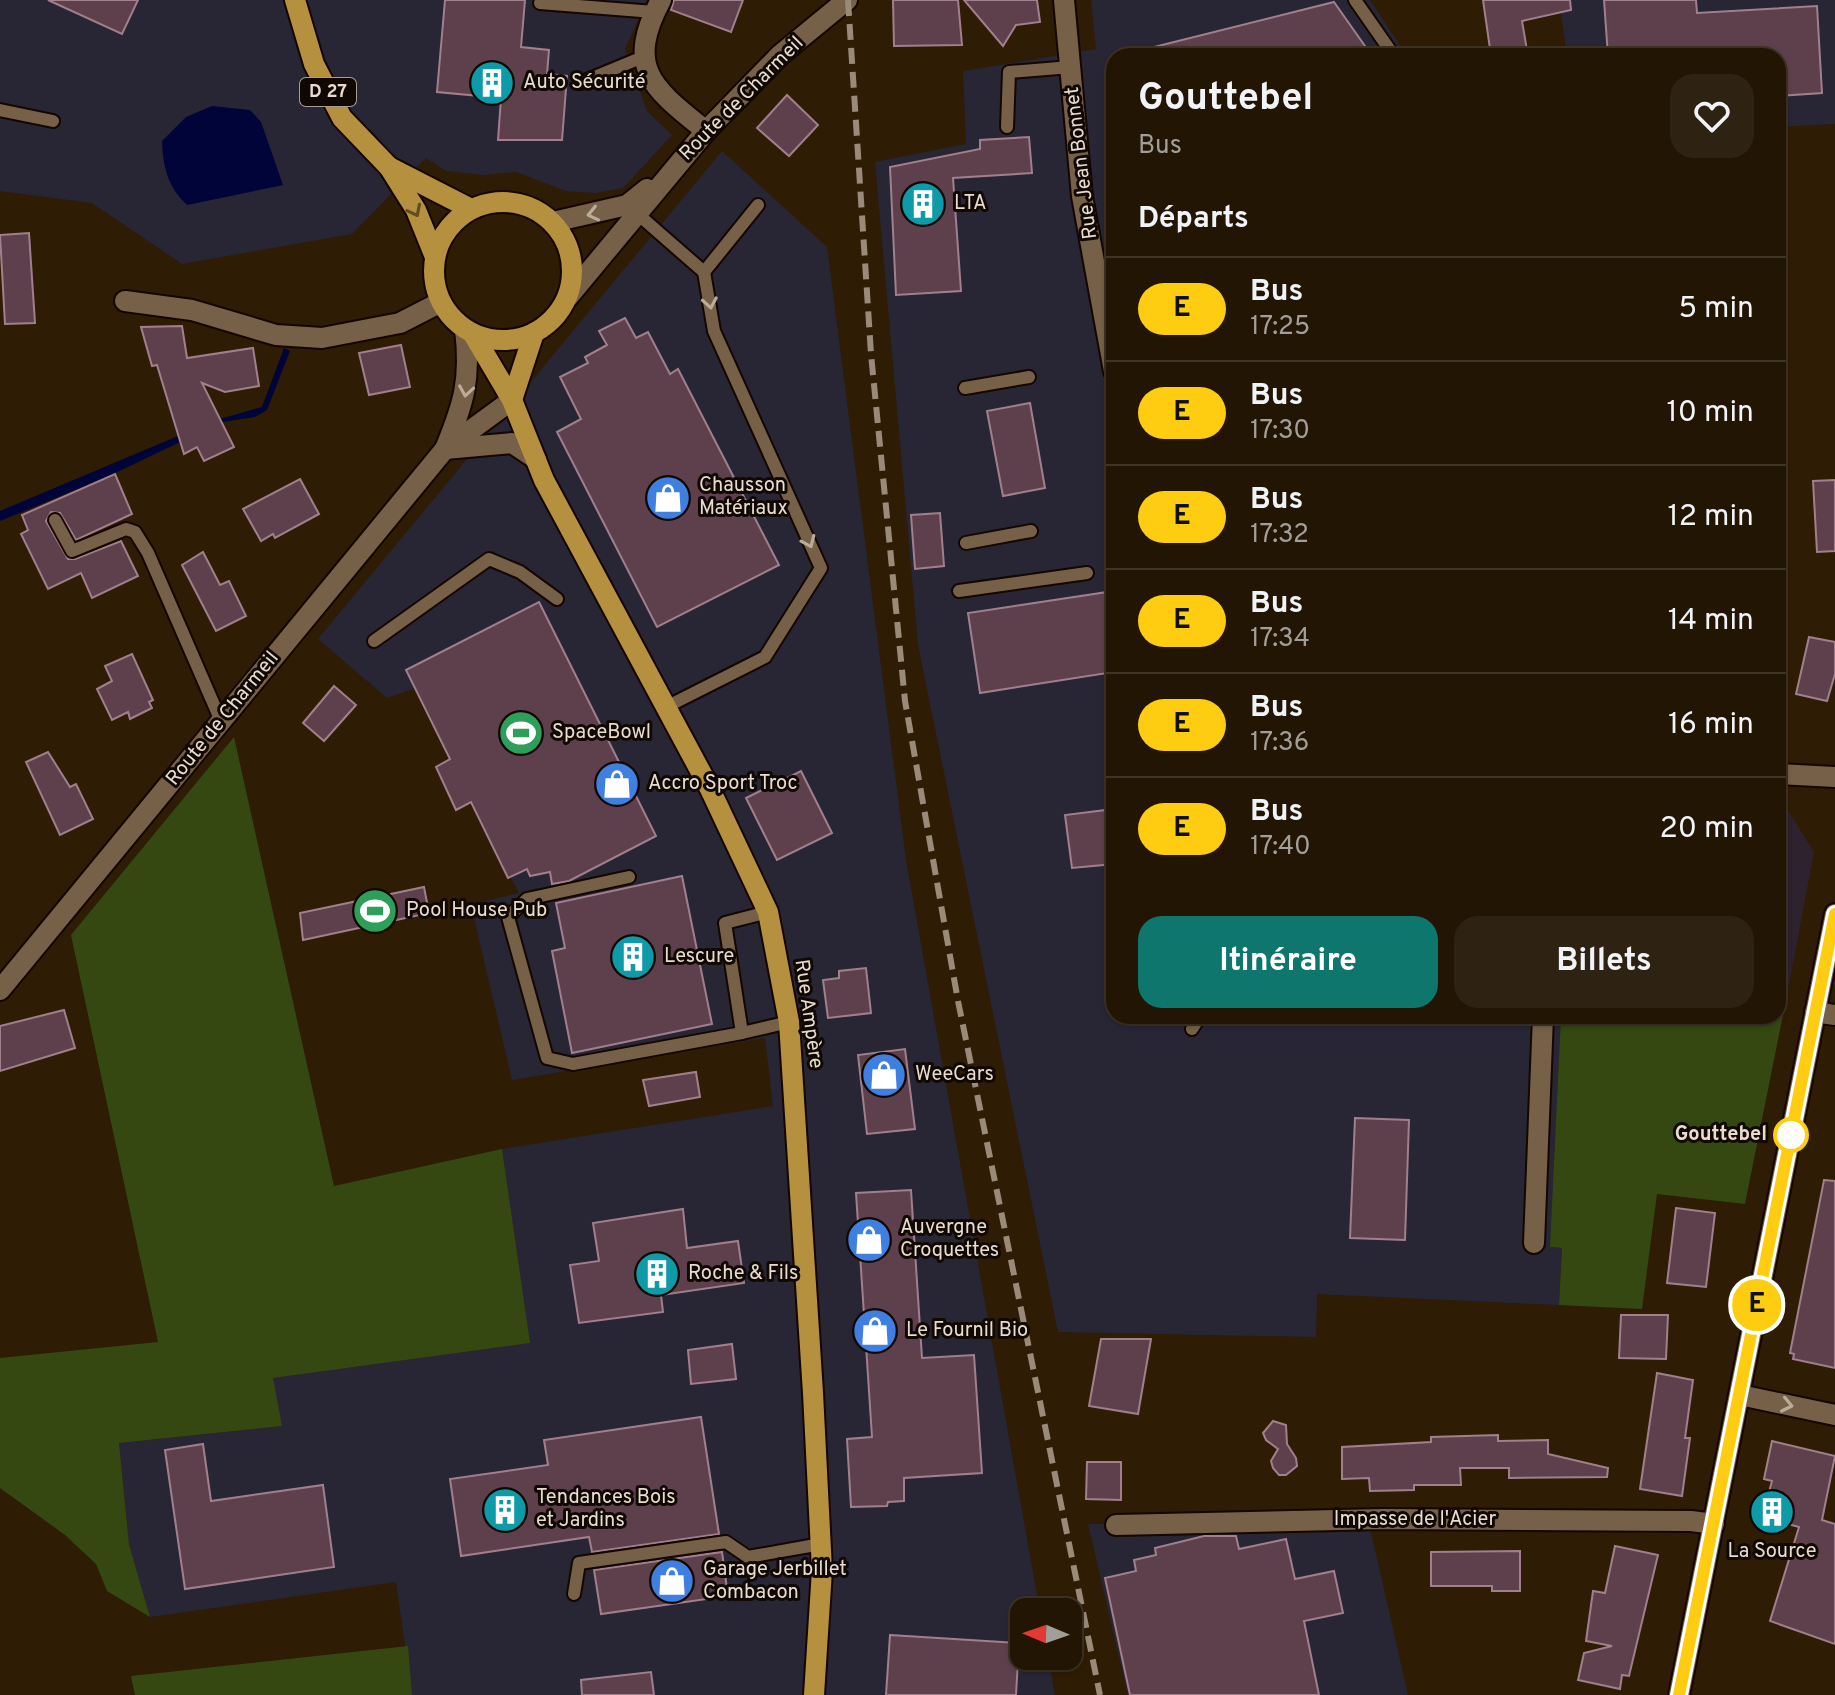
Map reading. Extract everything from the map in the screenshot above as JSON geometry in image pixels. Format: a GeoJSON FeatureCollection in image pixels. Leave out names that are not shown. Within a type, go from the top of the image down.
{"type":"FeatureCollection","features":[{"type":"Feature","properties":{"kind":"main road","name":"D 27"},"geometry":{"type":"LineString","coordinates":[[295,0],[314,64],[342,118],[389,167],[416,210],[435,257]]}},
{"type":"Feature","properties":{"kind":"main road","name":"Route de Charmeil"},"geometry":{"type":"LineString","coordinates":[[568,297],[632,209],[780,55],[847,0]]}},
{"type":"Feature","properties":{"kind":"main road","name":"Rue Jean Bonnet"},"geometry":{"type":"LineString","coordinates":[[1064,0],[1082,196],[1106,327]]}},
{"type":"Feature","properties":{"kind":"main road"},"geometry":{"type":"LineString","coordinates":[[657,6],[644,35],[643,57],[655,89],[706,131]]}},
{"type":"Feature","properties":{"kind":"main road","name":"D 27"},"geometry":{"type":"LineString","coordinates":[[389,167],[471,209]]}},
{"type":"Feature","properties":{"kind":"main road"},"geometry":{"type":"LineString","coordinates":[[492,202],[514,202],[535,209],[553,222],[565,239],[572,258],[573,277],[560,312],[534,333],[514,340],[493,340],[469,332],[441,302],[434,280],[435,257],[442,238],[454,221],[471,209],[492,202]]}},
{"type":"Feature","properties":{"kind":"main road"},"geometry":{"type":"LineString","coordinates":[[553,222],[632,209]]}},
{"type":"Feature","properties":{"kind":"main road"},"geometry":{"type":"LineString","coordinates":[[125,301],[192,310],[276,335],[322,338],[400,323],[441,302]]}},
{"type":"Feature","properties":{"kind":"main road","name":"Route de Charmeil"},"geometry":{"type":"LineString","coordinates":[[445,449],[464,404],[469,332]]}},
{"type":"Feature","properties":{"kind":"main road","name":"Rue Ampère"},"geometry":{"type":"LineString","coordinates":[[469,332],[512,400],[536,459],[710,789],[768,912],[789,1022],[821,1544],[814,1695]]}},
{"type":"Feature","properties":{"kind":"main road"},"geometry":{"type":"LineString","coordinates":[[512,400],[534,333]]}},
{"type":"Feature","properties":{"kind":"main road","name":"Route de Charmeil"},"geometry":{"type":"LineString","coordinates":[[0,990],[445,449],[512,400]]}},
{"type":"Feature","properties":{"kind":"main road"},"geometry":{"type":"LineString","coordinates":[[445,449],[512,443],[536,459]]}},
{"type":"Feature","properties":{"kind":"main road"},"geometry":{"type":"LineString","coordinates":[[1786,774],[1835,777]]}},
{"type":"Feature","properties":{"kind":"main road"},"geometry":{"type":"LineString","coordinates":[[1679,1695],[1740,1395],[1825,1014],[1835,914]]}},
{"type":"Feature","properties":{"kind":"main road"},"geometry":{"type":"LineString","coordinates":[[1534,1243],[1543,1024]]}},
{"type":"Feature","properties":{"kind":"main road"},"geometry":{"type":"LineString","coordinates":[[1740,1395],[1835,1415]]}},
{"type":"Feature","properties":{"kind":"main road","name":"Impasse de l'Acier"},"geometry":{"type":"LineString","coordinates":[[1116,1525],[1383,1519],[1691,1521],[1714,1524]]}},
{"type":"Feature","properties":{"kind":"lane"},"geometry":{"type":"LineString","coordinates":[[1355,0],[1388,48]]}},
{"type":"Feature","properties":{"kind":"lane"},"geometry":{"type":"LineString","coordinates":[[540,3],[657,6]]}},
{"type":"Feature","properties":{"kind":"lane"},"geometry":{"type":"LineString","coordinates":[[580,83],[643,57]]}},
{"type":"Feature","properties":{"kind":"lane"},"geometry":{"type":"LineString","coordinates":[[1007,127],[1009,72],[1071,67]]}},
{"type":"Feature","properties":{"kind":"lane"},"geometry":{"type":"LineString","coordinates":[[0,110],[53,121]]}},
{"type":"Feature","properties":{"kind":"lane"},"geometry":{"type":"LineString","coordinates":[[704,272],[758,205]]}},
{"type":"Feature","properties":{"kind":"lane"},"geometry":{"type":"LineString","coordinates":[[632,209],[704,272],[714,331],[821,568],[765,657],[666,707]]}},
{"type":"Feature","properties":{"kind":"lane"},"geometry":{"type":"LineString","coordinates":[[965,388],[1029,377]]}},
{"type":"Feature","properties":{"kind":"lane"},"geometry":{"type":"LineString","coordinates":[[55,520],[72,551],[126,529],[135,532],[148,553],[221,721]]}},
{"type":"Feature","properties":{"kind":"lane"},"geometry":{"type":"LineString","coordinates":[[966,543],[1031,531]]}},
{"type":"Feature","properties":{"kind":"lane"},"geometry":{"type":"LineString","coordinates":[[374,641],[489,559],[520,572],[557,599]]}},
{"type":"Feature","properties":{"kind":"lane"},"geometry":{"type":"LineString","coordinates":[[959,591],[1087,573]]}},
{"type":"Feature","properties":{"kind":"lane"},"geometry":{"type":"LineString","coordinates":[[629,877],[527,899],[508,917],[547,1058],[573,1064],[789,1022]]}},
{"type":"Feature","properties":{"kind":"lane"},"geometry":{"type":"LineString","coordinates":[[742,1033],[725,923],[768,912]]}},
{"type":"Feature","properties":{"kind":"lane"},"geometry":{"type":"LineString","coordinates":[[1192,1029],[1195,1024]]}},
{"type":"Feature","properties":{"kind":"lane"},"geometry":{"type":"LineString","coordinates":[[574,1594],[579,1563],[726,1542],[748,1557],[821,1544]]}},
{"type":"Feature","properties":{"kind":"shaded area"},"geometry":{"type":"Polygon","coordinates":[[[0,0],[647,0],[625,49],[647,111],[672,135],[623,188],[595,193],[566,191],[516,172],[483,175],[446,171],[426,158],[352,234],[182,264],[92,203],[0,191],[0,0]]]}},
{"type":"Feature","properties":{"kind":"shaded area"},"geometry":{"type":"Polygon","coordinates":[[[1091,0],[1370,0],[1402,48],[1106,48],[1106,1024],[1561,1024],[1551,1247],[1562,1248],[1559,1305],[1317,1294],[1316,1337],[1058,1332],[918,645],[875,162],[966,144],[963,71],[1096,49],[1091,0]]]}},
{"type":"Feature","properties":{"kind":"shaded area"},"geometry":{"type":"Polygon","coordinates":[[[1559,0],[1835,0],[1835,124],[1786,127],[1786,48],[1566,48],[1559,0]]]}},
{"type":"Feature","properties":{"kind":"shaded area"},"geometry":{"type":"Polygon","coordinates":[[[212,106],[250,110],[261,122],[283,185],[187,205],[168,176],[162,141],[186,117],[212,106]]]}},
{"type":"Feature","properties":{"kind":"shaded area"},"geometry":{"type":"Polygon","coordinates":[[[722,151],[827,247],[906,860],[1038,1598],[1010,1598],[1010,1670],[1051,1670],[1055,1695],[412,1695],[396,1582],[150,1617],[129,1544],[119,1443],[282,1426],[272,1378],[529,1343],[502,1149],[773,1106],[765,1038],[512,1080],[471,905],[519,893],[415,688],[387,698],[318,639],[722,151]]]}},
{"type":"Feature","properties":{"kind":"shaded area"},"geometry":{"type":"Polygon","coordinates":[[[284,348],[290,351],[267,410],[255,417],[222,422],[111,475],[0,521],[0,511],[216,420],[262,407],[284,348]]]}},
{"type":"Feature","properties":{"kind":"shaded area"},"geometry":{"type":"Polygon","coordinates":[[[1786,808],[1814,852],[1786,1000],[1786,808]]]}},
{"type":"Feature","properties":{"kind":"shaded area"},"geometry":{"type":"Polygon","coordinates":[[[1368,1519],[1408,1695],[1128,1695],[1088,1524],[1368,1519]]]}},
{"type":"Feature","properties":{"kind":"green space"},"geometry":{"type":"Polygon","coordinates":[[[234,737],[334,1186],[502,1149],[530,1343],[273,1378],[282,1426],[119,1443],[129,1544],[150,1617],[107,1591],[96,1564],[65,1535],[0,1488],[0,1358],[158,1342],[71,935],[234,737]]]}},
{"type":"Feature","properties":{"kind":"green space"},"geometry":{"type":"Polygon","coordinates":[[[1561,1024],[1781,1024],[1745,1204],[1657,1194],[1642,1309],[1559,1305],[1562,1248],[1550,1247],[1561,1024]]]}},
{"type":"Feature","properties":{"kind":"green space"},"geometry":{"type":"Polygon","coordinates":[[[408,1646],[412,1695],[135,1695],[131,1676],[408,1646]]]}},
{"type":"Feature","properties":{"kind":"building"},"geometry":{"type":"Polygon","coordinates":[[[48,0],[138,0],[122,34],[48,0]]]}},
{"type":"Feature","properties":{"kind":"building","name":"Auto Sécurité"},"geometry":{"type":"Polygon","coordinates":[[[445,0],[525,0],[521,47],[549,50],[547,74],[567,76],[562,140],[498,140],[501,98],[437,92],[445,0]]]}},
{"type":"Feature","properties":{"kind":"building"},"geometry":{"type":"Polygon","coordinates":[[[674,0],[743,0],[731,32],[671,10],[674,0]]]}},
{"type":"Feature","properties":{"kind":"building"},"geometry":{"type":"Polygon","coordinates":[[[893,0],[958,0],[962,45],[894,46],[893,0]]]}},
{"type":"Feature","properties":{"kind":"building"},"geometry":{"type":"Polygon","coordinates":[[[964,0],[1037,0],[1040,22],[1016,25],[1003,46],[964,0]]]}},
{"type":"Feature","properties":{"kind":"building"},"geometry":{"type":"Polygon","coordinates":[[[1483,0],[1570,0],[1571,10],[1522,21],[1527,48],[1490,48],[1483,0]]]}},
{"type":"Feature","properties":{"kind":"building"},"geometry":{"type":"Polygon","coordinates":[[[1604,0],[1696,0],[1697,13],[1817,6],[1822,93],[1786,95],[1786,48],[1607,48],[1604,0]]]}},
{"type":"Feature","properties":{"kind":"building"},"geometry":{"type":"Polygon","coordinates":[[[1334,2],[1366,48],[1150,48],[1334,2]]]}},
{"type":"Feature","properties":{"kind":"building"},"geometry":{"type":"Polygon","coordinates":[[[787,95],[818,125],[789,156],[757,128],[787,95]]]}},
{"type":"Feature","properties":{"kind":"building","name":"LTA"},"geometry":{"type":"Polygon","coordinates":[[[1029,137],[1032,173],[953,178],[961,291],[896,295],[890,167],[980,149],[980,140],[1029,137]]]}},
{"type":"Feature","properties":{"kind":"building"},"geometry":{"type":"Polygon","coordinates":[[[29,233],[35,323],[5,324],[0,235],[29,233]]]}},
{"type":"Feature","properties":{"kind":"building","name":"Chausson Matériaux"},"geometry":{"type":"Polygon","coordinates":[[[625,318],[636,338],[648,332],[670,374],[678,369],[779,565],[657,627],[557,432],[581,419],[560,377],[588,363],[585,357],[607,345],[599,331],[625,318]]]}},
{"type":"Feature","properties":{"kind":"building"},"geometry":{"type":"Polygon","coordinates":[[[182,326],[187,358],[253,348],[259,386],[225,392],[202,383],[234,447],[204,461],[197,447],[184,454],[157,365],[152,366],[141,327],[182,326]]]}},
{"type":"Feature","properties":{"kind":"building"},"geometry":{"type":"Polygon","coordinates":[[[401,345],[410,387],[369,395],[359,353],[401,345]]]}},
{"type":"Feature","properties":{"kind":"building"},"geometry":{"type":"Polygon","coordinates":[[[1030,403],[1045,488],[1003,496],[987,411],[1030,403]]]}},
{"type":"Feature","properties":{"kind":"building"},"geometry":{"type":"Polygon","coordinates":[[[115,474],[132,514],[76,540],[60,513],[51,512],[46,521],[68,559],[121,541],[138,576],[92,598],[81,573],[48,589],[21,534],[28,530],[22,515],[115,474]]]}},
{"type":"Feature","properties":{"kind":"building"},"geometry":{"type":"Polygon","coordinates":[[[300,479],[319,514],[275,538],[273,534],[261,541],[243,509],[300,479]]]}},
{"type":"Feature","properties":{"kind":"building"},"geometry":{"type":"Polygon","coordinates":[[[1835,480],[1835,551],[1817,552],[1813,481],[1835,480]]]}},
{"type":"Feature","properties":{"kind":"building"},"geometry":{"type":"Polygon","coordinates":[[[940,513],[944,566],[915,569],[911,515],[940,513]]]}},
{"type":"Feature","properties":{"kind":"building"},"geometry":{"type":"Polygon","coordinates":[[[203,552],[220,585],[229,581],[246,616],[216,631],[182,565],[203,552]]]}},
{"type":"Feature","properties":{"kind":"building"},"geometry":{"type":"Polygon","coordinates":[[[1106,592],[1106,673],[980,693],[968,613],[1106,592]]]}},
{"type":"Feature","properties":{"kind":"building","name":"SpaceBowl"},"geometry":{"type":"Polygon","coordinates":[[[539,602],[656,836],[569,881],[552,884],[550,872],[530,876],[527,869],[508,878],[471,802],[456,810],[436,767],[450,759],[406,670],[539,602]]]}},
{"type":"Feature","properties":{"kind":"building"},"geometry":{"type":"Polygon","coordinates":[[[1809,637],[1835,642],[1835,674],[1827,701],[1796,694],[1809,637]]]}},
{"type":"Feature","properties":{"kind":"building"},"geometry":{"type":"Polygon","coordinates":[[[132,654],[153,700],[149,702],[152,708],[130,719],[128,712],[112,720],[97,689],[112,681],[105,666],[132,654]]]}},
{"type":"Feature","properties":{"kind":"building"},"geometry":{"type":"Polygon","coordinates":[[[334,686],[356,705],[324,741],[303,723],[334,686]]]}},
{"type":"Feature","properties":{"kind":"building"},"geometry":{"type":"Polygon","coordinates":[[[48,752],[70,787],[76,784],[93,819],[60,835],[26,762],[48,752]]]}},
{"type":"Feature","properties":{"kind":"building"},"geometry":{"type":"Polygon","coordinates":[[[801,771],[832,833],[777,860],[746,798],[801,771]]]}},
{"type":"Feature","properties":{"kind":"building"},"geometry":{"type":"Polygon","coordinates":[[[1106,810],[1106,865],[1072,868],[1065,815],[1106,810]]]}},
{"type":"Feature","properties":{"kind":"building","name":"Lescure"},"geometry":{"type":"Polygon","coordinates":[[[682,876],[712,1024],[572,1053],[552,951],[565,948],[556,903],[682,876]]]}},
{"type":"Feature","properties":{"kind":"building","name":"Pool House Pub"},"geometry":{"type":"Polygon","coordinates":[[[424,887],[429,913],[303,940],[300,913],[424,887]]]}},
{"type":"Feature","properties":{"kind":"building"},"geometry":{"type":"Polygon","coordinates":[[[866,968],[871,1013],[828,1018],[823,980],[839,978],[839,971],[866,968]]]}},
{"type":"Feature","properties":{"kind":"building"},"geometry":{"type":"Polygon","coordinates":[[[64,1010],[75,1048],[0,1071],[0,1026],[64,1010]]]}},
{"type":"Feature","properties":{"kind":"building","name":"WeeCars"},"geometry":{"type":"Polygon","coordinates":[[[905,1049],[915,1129],[867,1134],[858,1055],[905,1049]]]}},
{"type":"Feature","properties":{"kind":"building"},"geometry":{"type":"Polygon","coordinates":[[[696,1072],[700,1097],[649,1106],[643,1080],[696,1072]]]}},
{"type":"Feature","properties":{"kind":"building"},"geometry":{"type":"Polygon","coordinates":[[[1355,1118],[1409,1120],[1405,1240],[1350,1238],[1355,1118]]]}},
{"type":"Feature","properties":{"kind":"building"},"geometry":{"type":"Polygon","coordinates":[[[1824,1180],[1835,1181],[1835,1368],[1793,1359],[1794,1354],[1790,1353],[1824,1180]]]}},
{"type":"Feature","properties":{"kind":"building"},"geometry":{"type":"Polygon","coordinates":[[[911,1190],[922,1358],[974,1355],[982,1473],[904,1478],[904,1501],[888,1502],[887,1506],[851,1507],[847,1439],[872,1437],[856,1193],[911,1190]]]}},
{"type":"Feature","properties":{"kind":"building"},"geometry":{"type":"Polygon","coordinates":[[[1676,1208],[1715,1213],[1706,1287],[1667,1283],[1676,1208]]]}},
{"type":"Feature","properties":{"kind":"building","name":"Roche & Fils"},"geometry":{"type":"Polygon","coordinates":[[[683,1209],[687,1248],[738,1241],[744,1283],[661,1295],[663,1312],[579,1323],[570,1265],[599,1261],[593,1223],[683,1209]]]}},
{"type":"Feature","properties":{"kind":"building"},"geometry":{"type":"Polygon","coordinates":[[[1621,1315],[1668,1315],[1666,1359],[1619,1358],[1621,1315]]]}},
{"type":"Feature","properties":{"kind":"building"},"geometry":{"type":"Polygon","coordinates":[[[1101,1339],[1151,1339],[1138,1414],[1089,1406],[1101,1339]]]}},
{"type":"Feature","properties":{"kind":"building"},"geometry":{"type":"Polygon","coordinates":[[[732,1344],[736,1379],[691,1384],[688,1350],[732,1344]]]}},
{"type":"Feature","properties":{"kind":"building"},"geometry":{"type":"Polygon","coordinates":[[[1657,1373],[1693,1380],[1685,1438],[1690,1438],[1682,1496],[1640,1489],[1657,1373]]]}},
{"type":"Feature","properties":{"kind":"building"},"geometry":{"type":"Polygon","coordinates":[[[701,1417],[719,1534],[592,1552],[589,1537],[461,1556],[450,1479],[548,1465],[544,1440],[701,1417]]]}},
{"type":"Feature","properties":{"kind":"building"},"geometry":{"type":"Polygon","coordinates":[[[1273,1421],[1286,1425],[1287,1444],[1296,1458],[1297,1466],[1286,1475],[1279,1475],[1273,1468],[1271,1461],[1278,1449],[1266,1440],[1263,1433],[1273,1421]]]}},
{"type":"Feature","properties":{"kind":"building"},"geometry":{"type":"Polygon","coordinates":[[[1498,1435],[1498,1441],[1548,1440],[1548,1454],[1608,1468],[1607,1477],[1509,1478],[1509,1468],[1460,1468],[1461,1485],[1414,1485],[1414,1490],[1370,1491],[1369,1478],[1342,1479],[1342,1447],[1431,1442],[1431,1437],[1498,1435]]]}},
{"type":"Feature","properties":{"kind":"building"},"geometry":{"type":"Polygon","coordinates":[[[1772,1441],[1835,1456],[1822,1520],[1835,1524],[1835,1644],[1770,1621],[1799,1527],[1762,1517],[1772,1481],[1764,1479],[1772,1441]]]}},
{"type":"Feature","properties":{"kind":"building"},"geometry":{"type":"Polygon","coordinates":[[[203,1444],[211,1501],[323,1485],[334,1567],[185,1589],[165,1450],[203,1444]]]}},
{"type":"Feature","properties":{"kind":"building"},"geometry":{"type":"Polygon","coordinates":[[[1087,1462],[1121,1462],[1121,1500],[1086,1499],[1087,1462]]]}},
{"type":"Feature","properties":{"kind":"building"},"geometry":{"type":"Polygon","coordinates":[[[1204,1536],[1236,1536],[1239,1549],[1286,1539],[1295,1579],[1334,1571],[1343,1613],[1304,1621],[1319,1695],[1130,1695],[1105,1578],[1136,1571],[1134,1560],[1156,1555],[1155,1548],[1204,1536]]]}},
{"type":"Feature","properties":{"kind":"building"},"geometry":{"type":"Polygon","coordinates":[[[1615,1546],[1658,1555],[1629,1676],[1622,1675],[1620,1689],[1578,1680],[1584,1653],[1612,1646],[1586,1641],[1593,1591],[1605,1593],[1615,1546]]]}},
{"type":"Feature","properties":{"kind":"building"},"geometry":{"type":"Polygon","coordinates":[[[1520,1551],[1520,1591],[1492,1591],[1492,1586],[1431,1586],[1431,1552],[1520,1551]]]}},
{"type":"Feature","properties":{"kind":"building","name":"Garage Jerbillet Combacon"},"geometry":{"type":"Polygon","coordinates":[[[722,1552],[728,1596],[601,1614],[594,1570],[722,1552]]]}},
{"type":"Feature","properties":{"kind":"building"},"geometry":{"type":"Polygon","coordinates":[[[890,1635],[1010,1642],[1010,1670],[1017,1670],[1016,1695],[886,1695],[890,1635]]]}},
{"type":"Feature","properties":{"kind":"building"},"geometry":{"type":"Polygon","coordinates":[[[651,1672],[654,1695],[582,1695],[581,1680],[651,1672]]]}},
{"type":"Feature","properties":{"kind":"railway"},"geometry":{"type":"LineString","coordinates":[[848,0],[871,354],[905,701],[958,1001],[1100,1695]]}},
{"type":"Feature","properties":{"kind":"bus line","name":"E"},"geometry":{"type":"LineString","coordinates":[[1679,1695],[1835,914]]}},
{"type":"Feature","properties":{"kind":"place","name":"Auto Sécurité"},"geometry":{"type":"Point","coordinates":[492,83]}},
{"type":"Feature","properties":{"kind":"place","name":"LTA"},"geometry":{"type":"Point","coordinates":[923,204]}},
{"type":"Feature","properties":{"kind":"place","name":"Chausson Matériaux"},"geometry":{"type":"Point","coordinates":[668,498]}},
{"type":"Feature","properties":{"kind":"place","name":"SpaceBowl"},"geometry":{"type":"Point","coordinates":[521,733]}},
{"type":"Feature","properties":{"kind":"place","name":"Accro Sport Troc"},"geometry":{"type":"Point","coordinates":[617,784]}},
{"type":"Feature","properties":{"kind":"place","name":"Pool House Pub"},"geometry":{"type":"Point","coordinates":[375,911]}},
{"type":"Feature","properties":{"kind":"place","name":"Lescure"},"geometry":{"type":"Point","coordinates":[633,957]}},
{"type":"Feature","properties":{"kind":"place","name":"WeeCars"},"geometry":{"type":"Point","coordinates":[884,1075]}},
{"type":"Feature","properties":{"kind":"place","name":"Gouttebel"},"geometry":{"type":"Point","coordinates":[1791,1135]}},
{"type":"Feature","properties":{"kind":"place","name":"Auvergne Croquettes"},"geometry":{"type":"Point","coordinates":[869,1240]}},
{"type":"Feature","properties":{"kind":"place","name":"Roche & Fils"},"geometry":{"type":"Point","coordinates":[657,1274]}},
{"type":"Feature","properties":{"kind":"place","name":"Le Fournil Bio"},"geometry":{"type":"Point","coordinates":[875,1331]}},
{"type":"Feature","properties":{"kind":"place","name":"Tendances Bois et Jardins"},"geometry":{"type":"Point","coordinates":[505,1510]}},
{"type":"Feature","properties":{"kind":"place","name":"La Source"},"geometry":{"type":"Point","coordinates":[1772,1512]}},
{"type":"Feature","properties":{"kind":"place","name":"Garage Jerbillet Combacon"},"geometry":{"type":"Point","coordinates":[672,1581]}}]}
